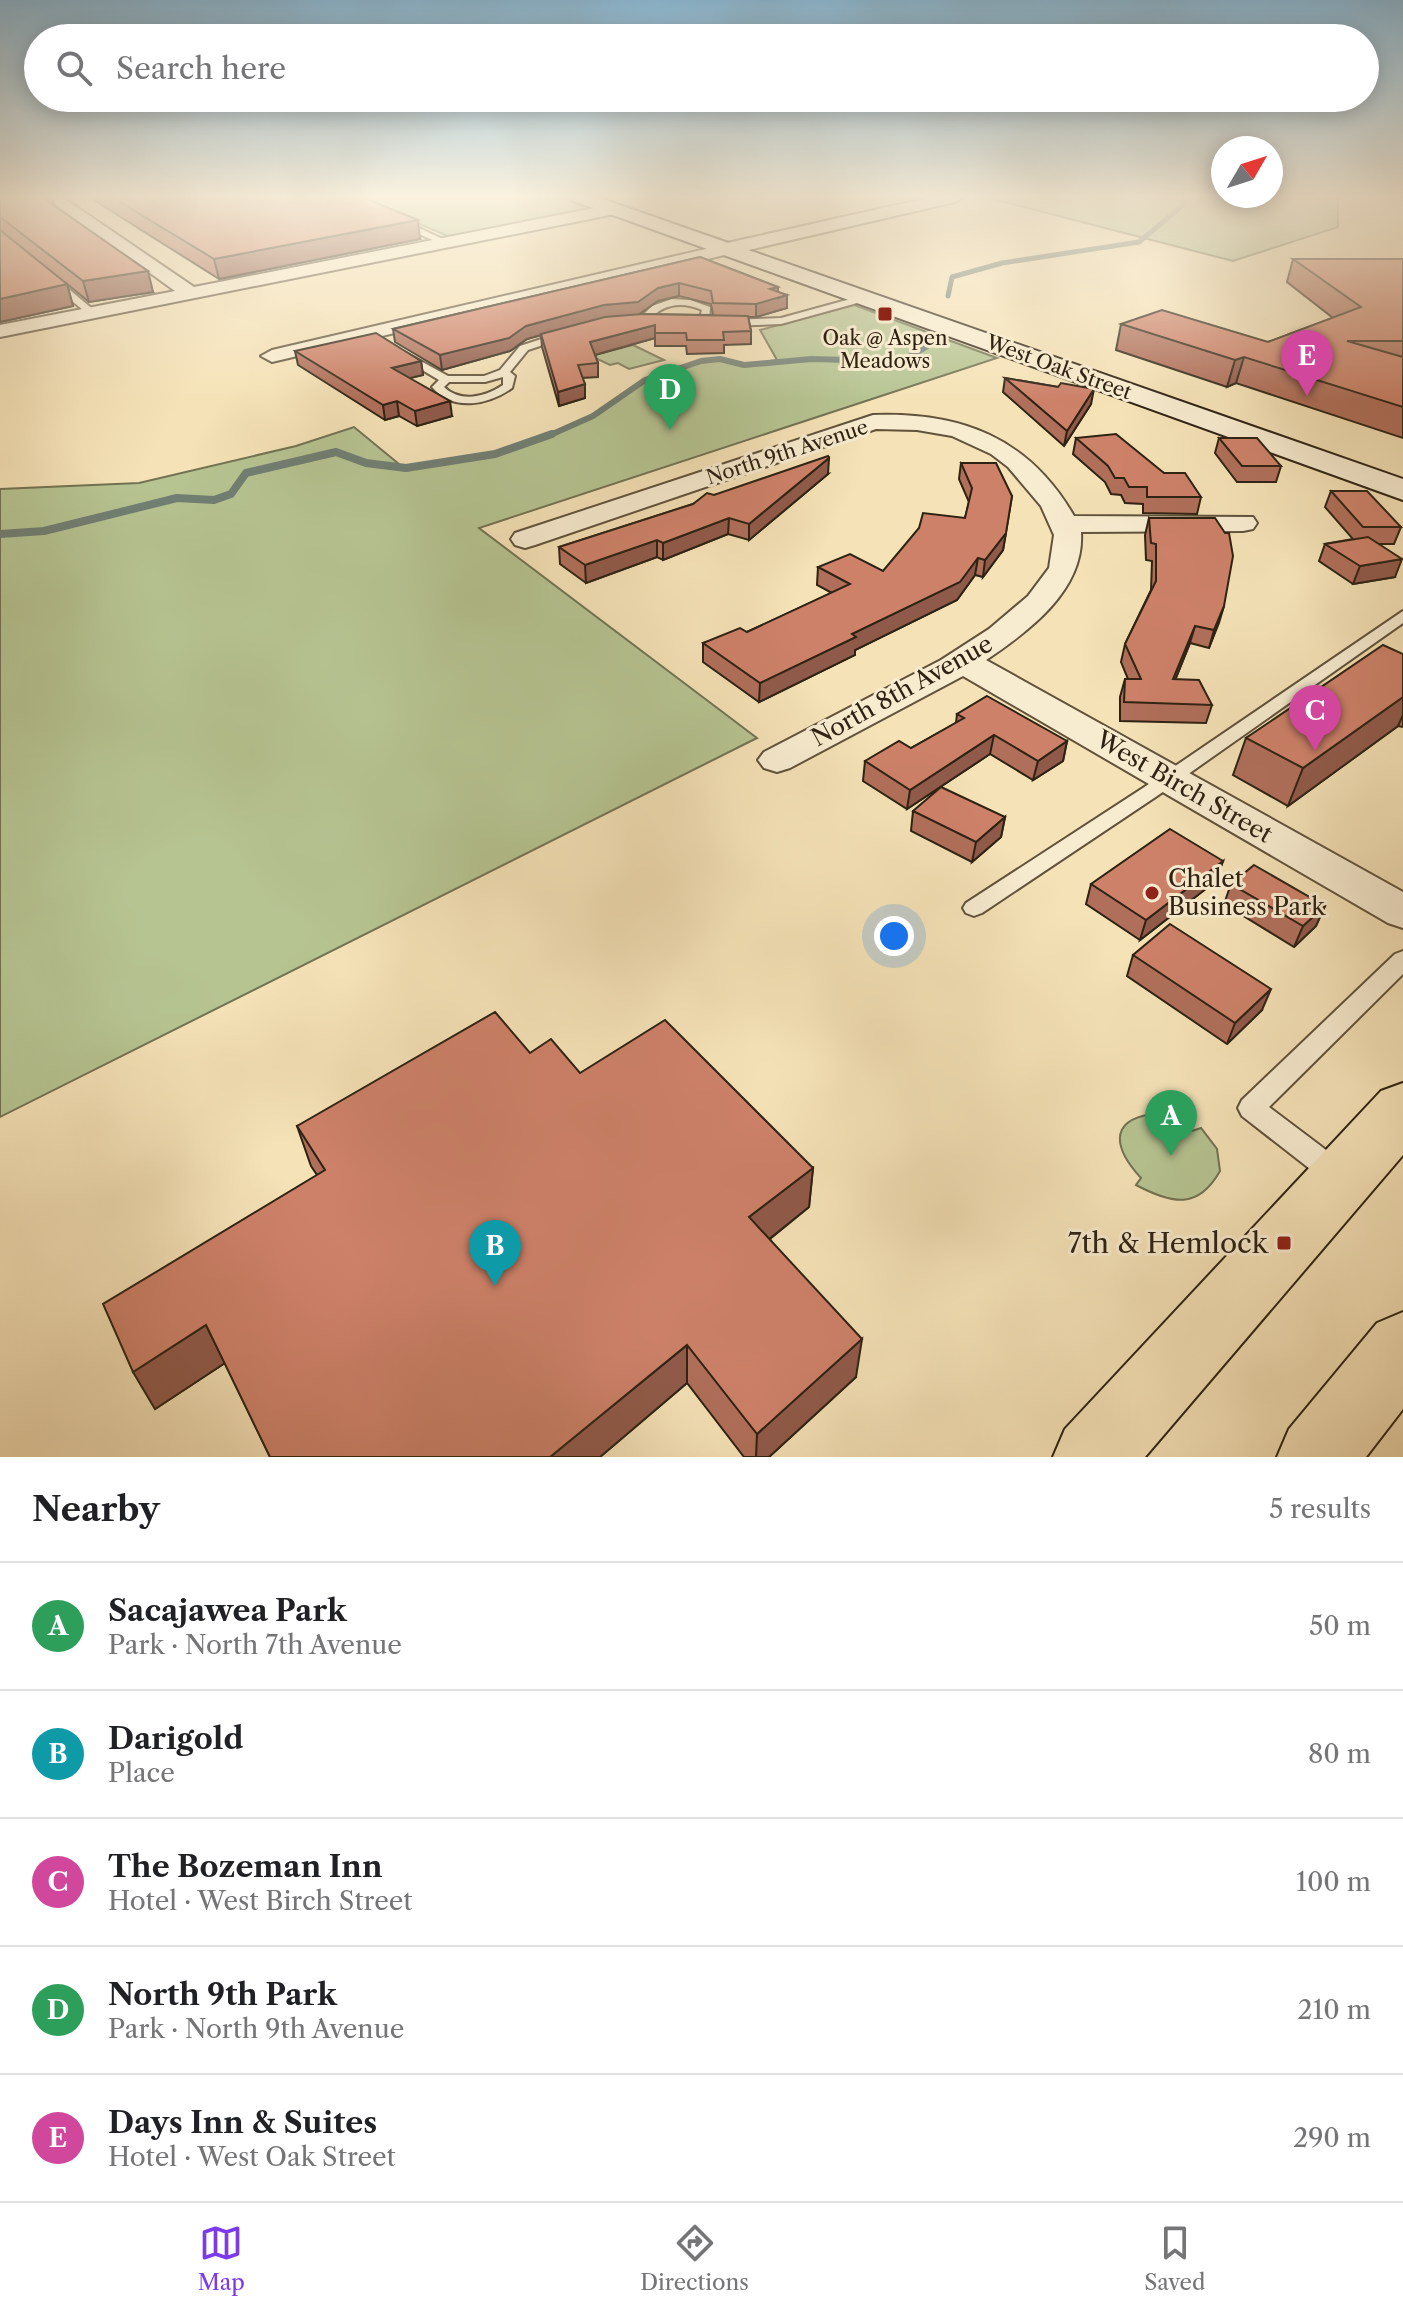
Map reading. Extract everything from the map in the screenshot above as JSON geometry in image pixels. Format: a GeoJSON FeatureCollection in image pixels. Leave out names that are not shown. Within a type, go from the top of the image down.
{"type":"FeatureCollection","features":[{"type":"Feature","properties":{"kind":"main road","name":"West Oak Street"},"geometry":{"type":"LineString","coordinates":[[772,265],[1403,490]]}},
{"type":"Feature","properties":{"kind":"main road"},"geometry":{"type":"LineString","coordinates":[[1112,1450],[1403,1110]]}},
{"type":"Feature","properties":{"kind":"main road"},"geometry":{"type":"LineString","coordinates":[[1317,1457],[1403,1349]]}},
{"type":"Feature","properties":{"kind":"street"},"geometry":{"type":"LineString","coordinates":[[150,265],[191,293]]}},
{"type":"Feature","properties":{"kind":"street"},"geometry":{"type":"LineString","coordinates":[[0,331],[334,265]]}},
{"type":"Feature","properties":{"kind":"street"},"geometry":{"type":"LineString","coordinates":[[272,356],[375,338],[664,265]]}},
{"type":"Feature","properties":{"kind":"street","name":"North 9th Avenue"},"geometry":{"type":"LineString","coordinates":[[525,539],[873,422],[905,420],[947,425],[992,445],[1020,462],[1050,500],[1064,524]]}},
{"type":"Feature","properties":{"kind":"street"},"geometry":{"type":"LineString","coordinates":[[1064,524],[1243,523]]}},
{"type":"Feature","properties":{"kind":"street","name":"North 8th Avenue"},"geometry":{"type":"LineString","coordinates":[[777,760],[964,662],[1018,624],[1061,577],[1069,537],[1064,524]]}},
{"type":"Feature","properties":{"kind":"street","name":"West Birch Street"},"geometry":{"type":"LineString","coordinates":[[964,662],[1403,912]]}},
{"type":"Feature","properties":{"kind":"lane"},"geometry":{"type":"LineString","coordinates":[[45,273],[92,313]]}},
{"type":"Feature","properties":{"kind":"lane"},"geometry":{"type":"LineString","coordinates":[[690,322],[781,321],[865,298]]}},
{"type":"Feature","properties":{"kind":"lane"},"geometry":{"type":"LineString","coordinates":[[642,321],[655,306],[680,302],[707,309],[704,322]]}},
{"type":"Feature","properties":{"kind":"lane"},"geometry":{"type":"LineString","coordinates":[[630,322],[662,321]]}},
{"type":"Feature","properties":{"kind":"lane"},"geometry":{"type":"LineString","coordinates":[[395,351],[446,379],[485,379],[504,372],[524,348],[580,331]]}},
{"type":"Feature","properties":{"kind":"lane"},"geometry":{"type":"LineString","coordinates":[[446,379],[438,387],[442,393],[454,398],[475,399],[495,395],[508,386],[509,376],[504,372]]}},
{"type":"Feature","properties":{"kind":"lane"},"geometry":{"type":"LineString","coordinates":[[974,908],[1169,779],[1403,616]]}},
{"type":"Feature","properties":{"kind":"lane"},"geometry":{"type":"LineString","coordinates":[[1343,1178],[1251,1108],[1403,960]]}},
{"type":"Feature","properties":{"kind":"green space"},"geometry":{"type":"Polygon","coordinates":[[[854,305],[997,358],[479,528],[757,738],[0,1117],[0,489],[139,483],[296,446],[354,427],[405,469],[495,454],[529,444],[593,416],[634,386],[672,369],[720,359],[744,365],[777,360],[760,330],[854,305]]]}},
{"type":"Feature","properties":{"kind":"green space"},"geometry":{"type":"Polygon","coordinates":[[[633,345],[664,360],[629,369],[591,356],[633,345]]]}},
{"type":"Feature","properties":{"kind":"green space"},"geometry":{"type":"Polygon","coordinates":[[[1152,1114],[1170,1117],[1192,1131],[1201,1128],[1217,1149],[1220,1171],[1212,1184],[1193,1198],[1173,1199],[1136,1185],[1141,1178],[1126,1158],[1120,1138],[1127,1123],[1152,1114]]]}},
{"type":"Feature","properties":{"kind":"building"},"geometry":{"type":"Polygon","coordinates":[[[0,265],[43,265],[67,284],[0,299],[0,265]]]}},
{"type":"Feature","properties":{"kind":"building"},"geometry":{"type":"Polygon","coordinates":[[[62,265],[139,265],[148,271],[83,281],[62,265]]]}},
{"type":"Feature","properties":{"kind":"building"},"geometry":{"type":"Polygon","coordinates":[[[666,265],[721,265],[778,287],[770,289],[787,295],[756,304],[713,303],[711,291],[679,283],[658,288],[638,302],[604,305],[526,326],[509,338],[440,355],[393,329],[666,265]]]}},
{"type":"Feature","properties":{"kind":"building"},"geometry":{"type":"Polygon","coordinates":[[[1301,265],[1403,265],[1403,341],[1347,341],[1403,357],[1403,407],[1244,357],[1235,360],[1121,324],[1162,310],[1268,342],[1361,307],[1301,265]]]}},
{"type":"Feature","properties":{"kind":"building"},"geometry":{"type":"Polygon","coordinates":[[[642,314],[748,316],[751,331],[723,332],[724,340],[687,340],[686,333],[655,333],[655,325],[590,342],[598,363],[578,365],[585,384],[558,392],[541,334],[605,317],[642,314]]]}},
{"type":"Feature","properties":{"kind":"building"},"geometry":{"type":"Polygon","coordinates":[[[376,333],[421,361],[392,368],[450,401],[415,411],[397,401],[383,405],[295,351],[376,333]]]}},
{"type":"Feature","properties":{"kind":"building"},"geometry":{"type":"Polygon","coordinates":[[[1005,378],[1058,387],[1061,383],[1094,389],[1067,431],[1005,378]]]}},
{"type":"Feature","properties":{"kind":"building"},"geometry":{"type":"Polygon","coordinates":[[[1116,434],[1164,473],[1185,473],[1201,497],[1147,497],[1147,487],[1129,487],[1124,478],[1115,478],[1108,466],[1076,438],[1116,434]]]}},
{"type":"Feature","properties":{"kind":"building"},"geometry":{"type":"Polygon","coordinates":[[[1219,438],[1257,438],[1281,466],[1242,466],[1219,438]]]}},
{"type":"Feature","properties":{"kind":"building"},"geometry":{"type":"Polygon","coordinates":[[[828,456],[749,524],[729,518],[663,543],[657,540],[585,565],[559,547],[693,504],[707,493],[714,495],[828,456]]]}},
{"type":"Feature","properties":{"kind":"building"},"geometry":{"type":"Polygon","coordinates":[[[961,463],[996,463],[1012,496],[1006,533],[985,560],[978,558],[960,582],[760,683],[703,643],[740,628],[747,632],[850,584],[818,567],[850,554],[883,571],[919,528],[923,513],[965,518],[972,488],[961,463]]]}},
{"type":"Feature","properties":{"kind":"building"},"geometry":{"type":"Polygon","coordinates":[[[1331,491],[1367,491],[1401,527],[1363,527],[1331,491]]]}},
{"type":"Feature","properties":{"kind":"building"},"geometry":{"type":"Polygon","coordinates":[[[1149,518],[1215,518],[1225,533],[1229,533],[1233,556],[1224,606],[1214,630],[1195,626],[1173,679],[1199,680],[1212,705],[1124,702],[1125,679],[1141,679],[1125,644],[1156,581],[1156,544],[1151,543],[1149,518]]]}},
{"type":"Feature","properties":{"kind":"building"},"geometry":{"type":"Polygon","coordinates":[[[1368,537],[1402,559],[1360,566],[1325,544],[1368,537]]]}},
{"type":"Feature","properties":{"kind":"building"},"geometry":{"type":"Polygon","coordinates":[[[1383,645],[1403,654],[1403,697],[1303,768],[1246,738],[1383,645]]]}},
{"type":"Feature","properties":{"kind":"building"},"geometry":{"type":"Polygon","coordinates":[[[987,696],[1067,741],[1038,761],[994,735],[910,790],[865,761],[899,741],[911,748],[964,718],[957,714],[987,696]]]}},
{"type":"Feature","properties":{"kind":"building"},"geometry":{"type":"Polygon","coordinates":[[[941,787],[1005,817],[976,842],[913,811],[941,787]]]}},
{"type":"Feature","properties":{"kind":"building","name":"Chalet Business Park"},"geometry":{"type":"Polygon","coordinates":[[[1170,829],[1223,861],[1146,920],[1091,884],[1170,829]]]}},
{"type":"Feature","properties":{"kind":"building"},"geometry":{"type":"Polygon","coordinates":[[[1254,865],[1325,906],[1303,926],[1231,884],[1254,865]]]}},
{"type":"Feature","properties":{"kind":"building"},"geometry":{"type":"Polygon","coordinates":[[[1170,924],[1271,989],[1235,1023],[1133,955],[1170,924]]]}},
{"type":"Feature","properties":{"kind":"building"},"geometry":{"type":"Polygon","coordinates":[[[495,1012],[530,1053],[551,1039],[580,1073],[665,1020],[813,1168],[749,1217],[862,1339],[757,1434],[687,1345],[550,1457],[270,1457],[206,1325],[133,1372],[103,1304],[325,1170],[297,1126],[495,1012]]]}},
{"type":"Feature","properties":{"kind":"waterway"},"geometry":{"type":"LineString","coordinates":[[948,296],[952,277],[995,265]]}},
{"type":"Feature","properties":{"kind":"waterway"},"geometry":{"type":"LineString","coordinates":[[548,436],[593,416],[645,380],[701,361],[720,359],[744,365],[811,359],[889,361],[905,359],[926,347]]}},
{"type":"Feature","properties":{"kind":"waterway"},"geometry":{"type":"LineString","coordinates":[[0,534],[44,531],[177,498],[214,500],[231,494],[246,473],[336,452],[366,463],[406,468],[495,454],[552,434]]}},
{"type":"Feature","properties":{"kind":"place","name":"Oak @ Aspen Meadows"},"geometry":{"type":"Point","coordinates":[885,314]}},
{"type":"Feature","properties":{"kind":"place","name":"Days Inn & Suites"},"geometry":{"type":"Point","coordinates":[1307,396]}},
{"type":"Feature","properties":{"kind":"place","name":"North 9th Park"},"geometry":{"type":"Point","coordinates":[670,430]}},
{"type":"Feature","properties":{"kind":"place","name":"The Bozeman Inn"},"geometry":{"type":"Point","coordinates":[1315,751]}},
{"type":"Feature","properties":{"kind":"place","name":"Chalet Business Park"},"geometry":{"type":"Point","coordinates":[1152,893]}},
{"type":"Feature","properties":{"kind":"place","name":"Sacajawea Park"},"geometry":{"type":"Point","coordinates":[1171,1156]}},
{"type":"Feature","properties":{"kind":"place","name":"7th & Hemlock"},"geometry":{"type":"Point","coordinates":[1284,1243]}},
{"type":"Feature","properties":{"kind":"place","name":"Darigold"},"geometry":{"type":"Point","coordinates":[495,1286]}}]}
